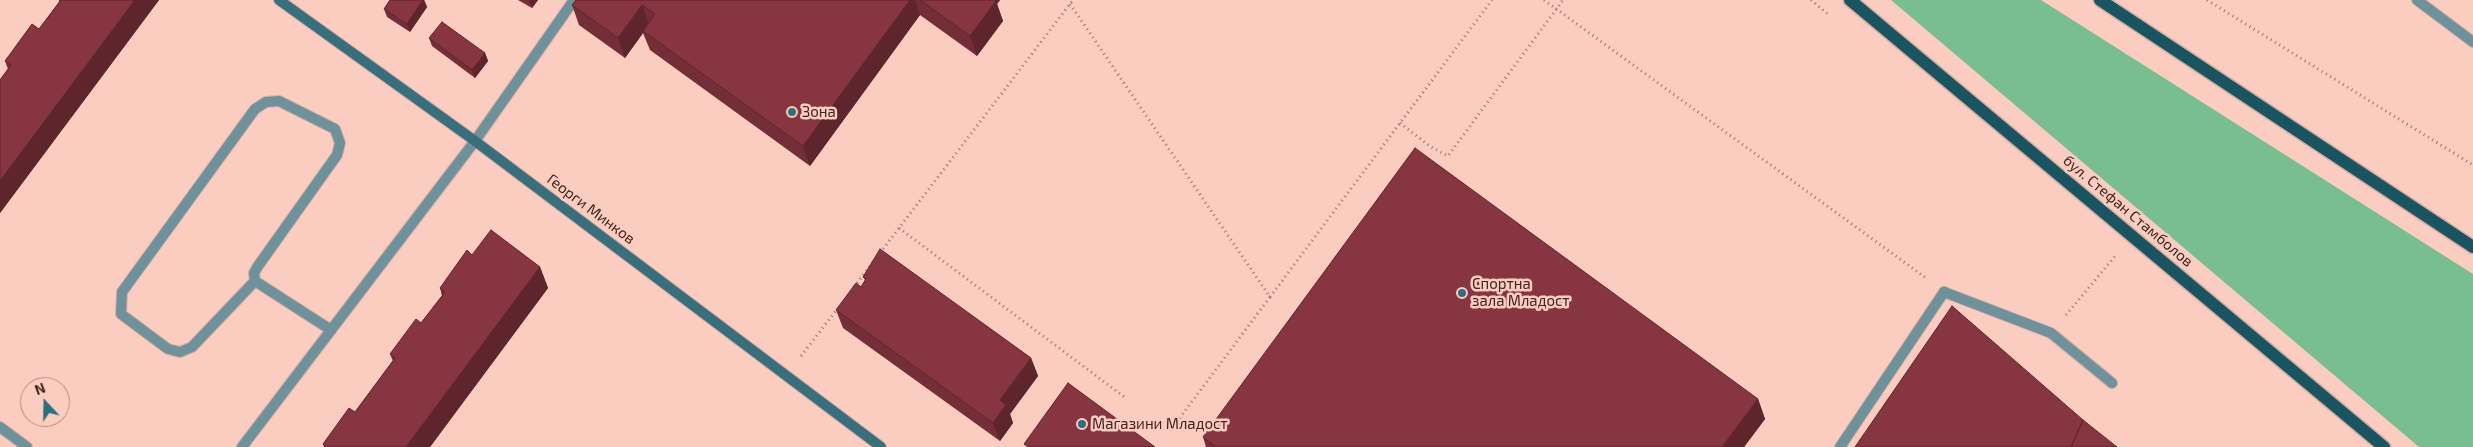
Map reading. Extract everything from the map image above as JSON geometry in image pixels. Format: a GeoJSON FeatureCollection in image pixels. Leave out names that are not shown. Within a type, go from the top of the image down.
{"type":"FeatureCollection","features":[{"type":"Feature","properties":{"kind":"main road","name":"бул. Стефан Стамболов"},"geometry":{"type":"LineString","coordinates":[[1850,0],[2384,447]]}},
{"type":"Feature","properties":{"kind":"main road"},"geometry":{"type":"LineString","coordinates":[[2100,0],[2473,247]]}},
{"type":"Feature","properties":{"kind":"street","name":"Георги Минков"},"geometry":{"type":"LineString","coordinates":[[279,0],[475,141],[787,375],[878,446]]}},
{"type":"Feature","properties":{"kind":"street"},"geometry":{"type":"LineString","coordinates":[[242,447],[475,141],[574,0]]}},
{"type":"Feature","properties":{"kind":"street"},"geometry":{"type":"LineString","coordinates":[[2416,0],[2473,42]]}},
{"type":"Feature","properties":{"kind":"street"},"geometry":{"type":"LineString","coordinates":[[279,100],[334,129],[340,142],[337,155],[258,266],[254,273],[255,281],[192,347],[180,352],[168,349],[121,314],[122,292],[255,109],[266,102],[279,100]]}},
{"type":"Feature","properties":{"kind":"street"},"geometry":{"type":"LineString","coordinates":[[255,281],[331,330]]}},
{"type":"Feature","properties":{"kind":"street"},"geometry":{"type":"LineString","coordinates":[[1840,447],[1944,292],[2051,333],[2112,382]]}},
{"type":"Feature","properties":{"kind":"street"},"geometry":{"type":"LineString","coordinates":[[0,427],[27,447]]}},
{"type":"Feature","properties":{"kind":"path"},"geometry":{"type":"LineString","coordinates":[[852,290],[1073,0]]}},
{"type":"Feature","properties":{"kind":"path"},"geometry":{"type":"LineString","coordinates":[[1170,431],[1492,0]]}},
{"type":"Feature","properties":{"kind":"path"},"geometry":{"type":"LineString","coordinates":[[1544,0],[1944,292]]}},
{"type":"Feature","properties":{"kind":"path"},"geometry":{"type":"LineString","coordinates":[[1400,123],[1431,147],[1448,156],[1563,0]]}},
{"type":"Feature","properties":{"kind":"path"},"geometry":{"type":"LineString","coordinates":[[2207,0],[2473,165]]}},
{"type":"Feature","properties":{"kind":"path"},"geometry":{"type":"LineString","coordinates":[[1070,4],[1270,297]]}},
{"type":"Feature","properties":{"kind":"path"},"geometry":{"type":"LineString","coordinates":[[898,228],[1127,400]]}},
{"type":"Feature","properties":{"kind":"path"},"geometry":{"type":"LineString","coordinates":[[2051,333],[2117,254]]}},
{"type":"Feature","properties":{"kind":"path"},"geometry":{"type":"LineString","coordinates":[[787,375],[840,306]]}},
{"type":"Feature","properties":{"kind":"green space"},"geometry":{"type":"Polygon","coordinates":[[[1891,0],[2041,0],[2473,274],[2473,447],[2419,447],[1891,0]]]}},
{"type":"Feature","properties":{"kind":"building"},"geometry":{"type":"Polygon","coordinates":[[[61,0],[135,0],[0,181],[0,80],[11,65],[5,61],[32,24],[39,29],[61,0]]]}},
{"type":"Feature","properties":{"kind":"building"},"geometry":{"type":"Polygon","coordinates":[[[390,0],[423,0],[407,24],[384,9],[390,0]]]}},
{"type":"Feature","properties":{"kind":"building","name":"Зона"},"geometry":{"type":"Polygon","coordinates":[[[576,0],[910,0],[803,146],[643,31],[655,14],[642,5],[618,38],[572,5],[576,0]]]}},
{"type":"Feature","properties":{"kind":"building"},"geometry":{"type":"Polygon","coordinates":[[[920,0],[995,0],[996,1],[970,36],[920,0]]]}},
{"type":"Feature","properties":{"kind":"building"},"geometry":{"type":"Polygon","coordinates":[[[442,22],[485,53],[472,70],[429,38],[442,22]]]}},
{"type":"Feature","properties":{"kind":"building","name":"Спортна зала Младост"},"geometry":{"type":"Polygon","coordinates":[[[1415,148],[1758,399],[1722,447],[1216,447],[1203,437],[1415,148]]]}},
{"type":"Feature","properties":{"kind":"building"},"geometry":{"type":"Polygon","coordinates":[[[491,230],[540,267],[406,447],[326,447],[323,444],[349,408],[355,412],[395,358],[390,354],[416,319],[421,323],[445,292],[440,288],[467,250],[472,255],[491,230]]]}},
{"type":"Feature","properties":{"kind":"building"},"geometry":{"type":"Polygon","coordinates":[[[880,249],[1031,358],[1000,400],[1006,405],[993,423],[836,310],[856,283],[861,287],[866,279],[863,277],[880,249]]]}},
{"type":"Feature","properties":{"kind":"building"},"geometry":{"type":"Polygon","coordinates":[[[1952,306],[2083,420],[2071,447],[1855,447],[1952,306]]]}},
{"type":"Feature","properties":{"kind":"building"},"geometry":{"type":"Polygon","coordinates":[[[1068,383],[1155,447],[1028,447],[1024,444],[1068,383]]]}},
{"type":"Feature","properties":{"kind":"building"},"geometry":{"type":"Polygon","coordinates":[[[2083,420],[2117,447],[2071,447],[2083,420]]]}},
{"type":"Feature","properties":{"kind":"place","name":"Зона"},"geometry":{"type":"Point","coordinates":[792,112]}},
{"type":"Feature","properties":{"kind":"place","name":"Спортна зала Младост"},"geometry":{"type":"Point","coordinates":[1462,293]}},
{"type":"Feature","properties":{"kind":"place","name":"Магазини Mладост"},"geometry":{"type":"Point","coordinates":[1082,424]}}]}
